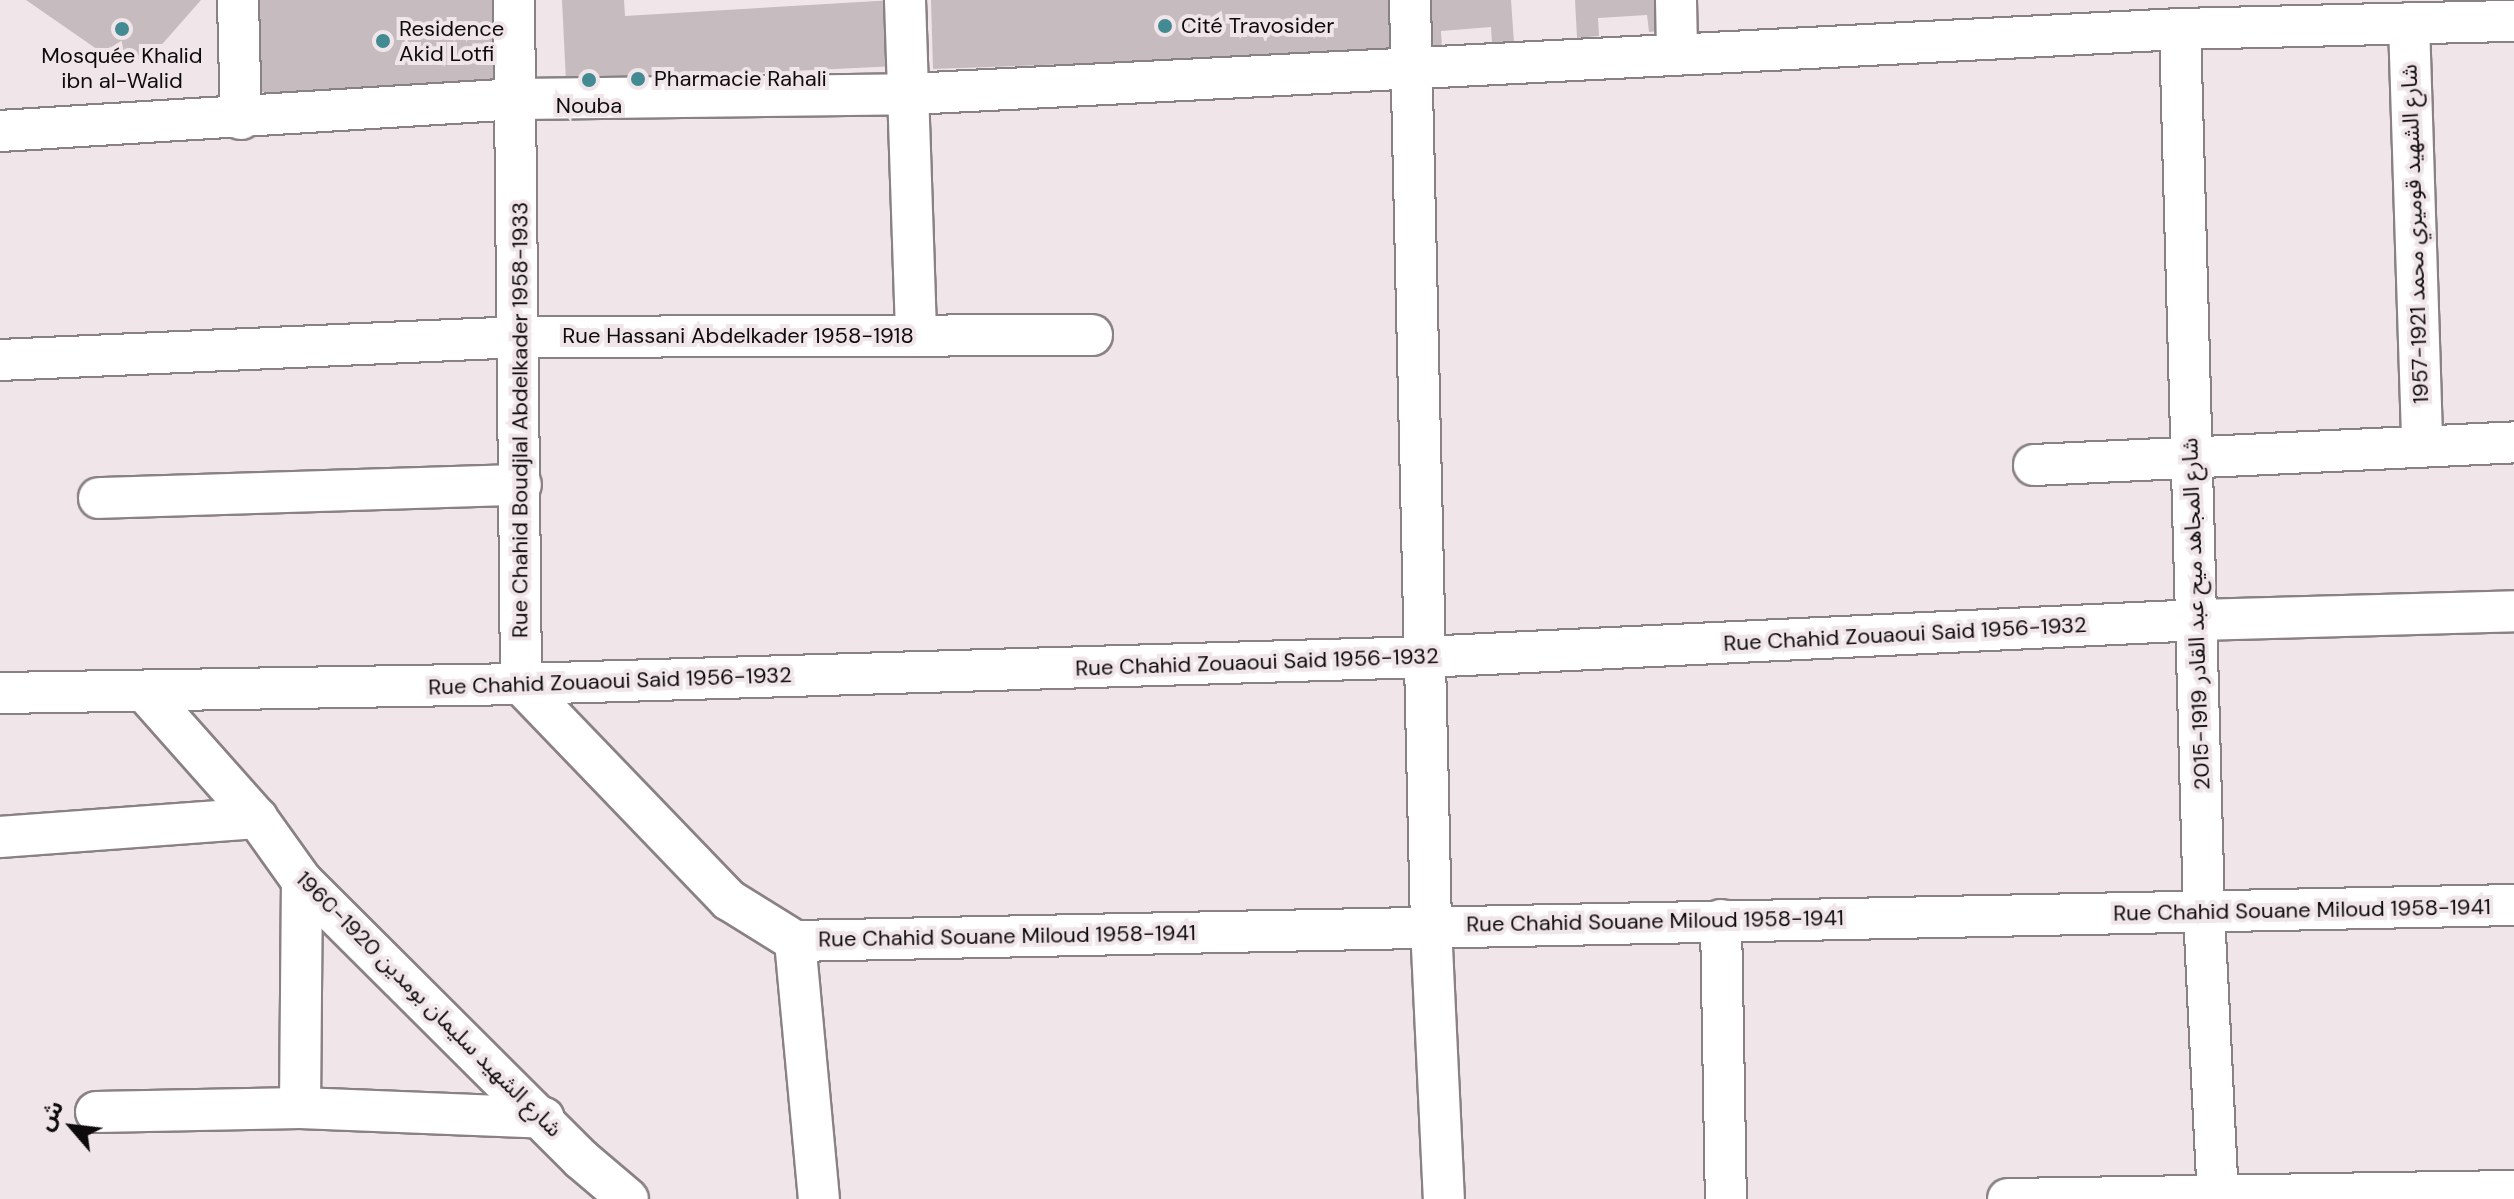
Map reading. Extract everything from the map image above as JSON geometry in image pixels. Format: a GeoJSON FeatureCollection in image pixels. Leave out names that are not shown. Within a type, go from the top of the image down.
{"type":"FeatureCollection","features":[{"type":"Feature","properties":{"kind":"street"},"geometry":{"type":"LineString","coordinates":[[238,0],[241,119]]}},
{"type":"Feature","properties":{"kind":"street","name":"Rue Chahid Boudjlal Abdelkader 1958-1933"},"geometry":{"type":"LineString","coordinates":[[514,0],[518,99],[521,684]]}},
{"type":"Feature","properties":{"kind":"street"},"geometry":{"type":"LineString","coordinates":[[905,0],[916,336]]}},
{"type":"Feature","properties":{"kind":"street"},"geometry":{"type":"LineString","coordinates":[[1410,0],[1423,657],[1431,926],[1444,1199]]}},
{"type":"Feature","properties":{"kind":"street"},"geometry":{"type":"LineString","coordinates":[[1676,0],[1677,53]]}},
{"type":"Feature","properties":{"kind":"street"},"geometry":{"type":"LineString","coordinates":[[0,131],[241,119],[518,99],[910,94],[1677,53],[2169,20],[2514,21]]}},
{"type":"Feature","properties":{"kind":"street","name":"شارع المجاهد ميح عبد القادر 1919-2015"},"geometry":{"type":"LineString","coordinates":[[2169,20],[2200,620],[2204,913],[2218,1196]]}},
{"type":"Feature","properties":{"kind":"street","name":"شارع الشهيد قوميري محمد 1921-1957"},"geometry":{"type":"LineString","coordinates":[[2409,23],[2422,445]]}},
{"type":"Feature","properties":{"kind":"street","name":"Rue Hassani Abdelkader 1958-1918"},"geometry":{"type":"LineString","coordinates":[[0,360],[520,337],[1092,335]]}},
{"type":"Feature","properties":{"kind":"street"},"geometry":{"type":"LineString","coordinates":[[2034,465],[2514,442]]}},
{"type":"Feature","properties":{"kind":"street"},"geometry":{"type":"LineString","coordinates":[[99,498],[521,485]]}},
{"type":"Feature","properties":{"kind":"street","name":"Rue Chahid Zouaoui Said 1956-1932"},"geometry":{"type":"LineString","coordinates":[[0,693],[521,684],[1423,657],[2200,620],[2514,611]]}},
{"type":"Feature","properties":{"kind":"street"},"geometry":{"type":"LineString","coordinates":[[521,684],[729,900],[795,941],[819,1199]]}},
{"type":"Feature","properties":{"kind":"street","name":"شارع الشهيد سليمان بومدين 1920-1960"},"geometry":{"type":"LineString","coordinates":[[145,692],[257,818],[302,881],[628,1199]]}},
{"type":"Feature","properties":{"kind":"street"},"geometry":{"type":"LineString","coordinates":[[0,837],[257,818]]}},
{"type":"Feature","properties":{"kind":"street"},"geometry":{"type":"LineString","coordinates":[[300,1108],[302,881]]}},
{"type":"Feature","properties":{"kind":"street","name":"Rue Chahid Souane Miloud 1958-1941"},"geometry":{"type":"LineString","coordinates":[[795,941],[2514,905]]}},
{"type":"Feature","properties":{"kind":"street"},"geometry":{"type":"LineString","coordinates":[[1721,920],[1725,1180]]}},
{"type":"Feature","properties":{"kind":"street"},"geometry":{"type":"LineString","coordinates":[[96,1112],[300,1108],[544,1118]]}},
{"type":"Feature","properties":{"kind":"street"},"geometry":{"type":"LineString","coordinates":[[2008,1199],[2514,1191]]}},
{"type":"Feature","properties":{"kind":"building","name":"Mosquée Khalid ibn al-Walid"},"geometry":{"type":"Polygon","coordinates":[[[26,0],[201,0],[150,58],[114,61],[26,0]]]}},
{"type":"Feature","properties":{"kind":"building","name":"Residence Akid Lotfi"},"geometry":{"type":"Polygon","coordinates":[[[258,0],[506,0],[506,92],[258,92],[258,0]]]}},
{"type":"Feature","properties":{"kind":"building"},"geometry":{"type":"Polygon","coordinates":[[[562,0],[624,0],[625,16],[894,0],[897,66],[566,82],[562,0]]]}},
{"type":"Feature","properties":{"kind":"building","name":"Cité Travosider"},"geometry":{"type":"Polygon","coordinates":[[[931,0],[1398,0],[1399,52],[933,69],[931,0]]]}},
{"type":"Feature","properties":{"kind":"building"},"geometry":{"type":"Polygon","coordinates":[[[1418,0],[1511,0],[1514,43],[1492,44],[1491,27],[1441,31],[1442,49],[1422,51],[1418,0]]]}},
{"type":"Feature","properties":{"kind":"building"},"geometry":{"type":"Polygon","coordinates":[[[1575,0],[1668,0],[1670,30],[1649,32],[1647,15],[1598,18],[1599,36],[1577,38],[1575,0]]]}},
{"type":"Feature","properties":{"kind":"place","name":"Cité Travosider"},"geometry":{"type":"Point","coordinates":[1165,26]}},
{"type":"Feature","properties":{"kind":"place","name":"Mosquée Khalid ibn al-Walid"},"geometry":{"type":"Point","coordinates":[122,29]}},
{"type":"Feature","properties":{"kind":"place","name":"Residence Akid Lotfi"},"geometry":{"type":"Point","coordinates":[383,41]}},
{"type":"Feature","properties":{"kind":"place","name":"Pharmacie Rahali"},"geometry":{"type":"Point","coordinates":[638,79]}},
{"type":"Feature","properties":{"kind":"place","name":"Nouba"},"geometry":{"type":"Point","coordinates":[589,80]}}]}
